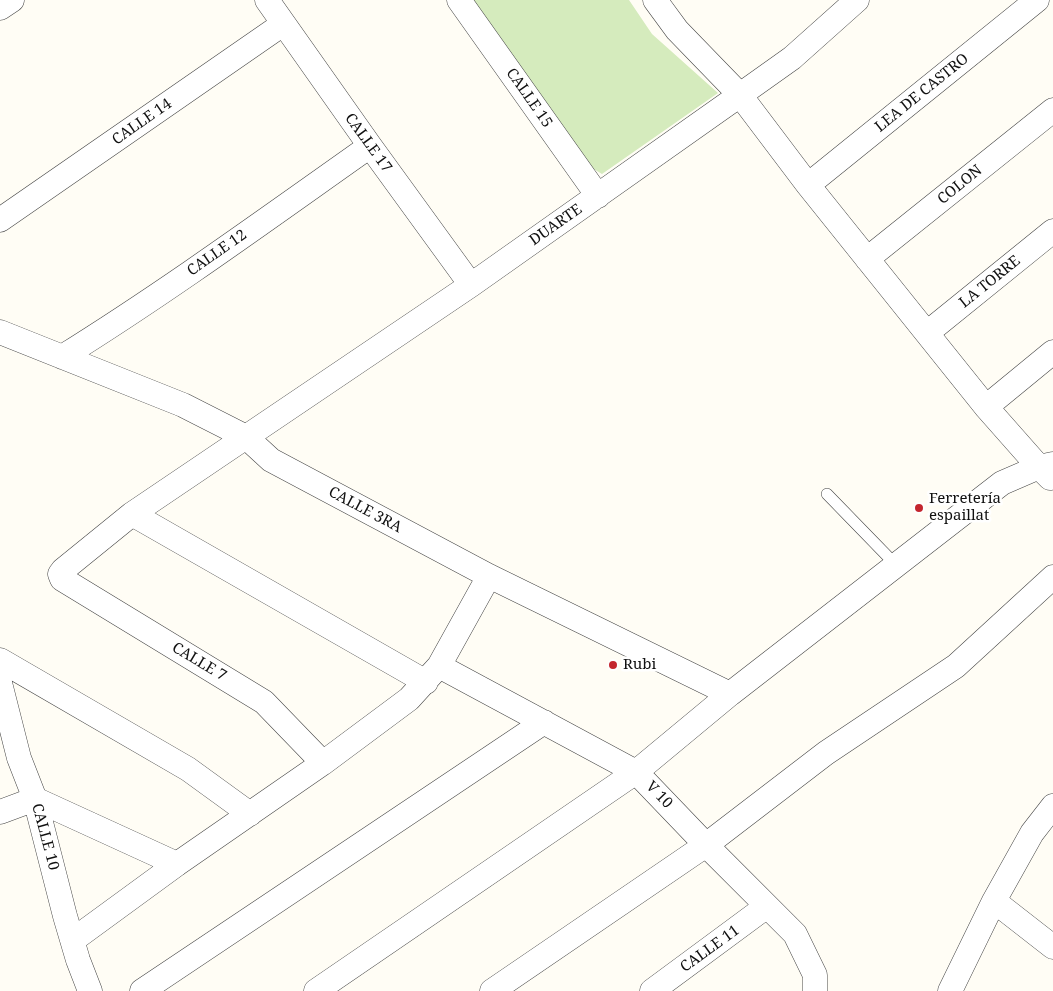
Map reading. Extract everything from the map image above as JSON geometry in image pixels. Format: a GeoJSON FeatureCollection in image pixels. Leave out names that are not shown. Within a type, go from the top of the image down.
{"type":"FeatureCollection","features":[{"type":"Feature","properties":{"kind":"street"},"geometry":{"type":"LineString","coordinates":[[0,8],[12,0]]}},
{"type":"Feature","properties":{"kind":"street","name":"CALLE 17"},"geometry":{"type":"LineString","coordinates":[[268,0],[283,24],[471,285]]}},
{"type":"Feature","properties":{"kind":"street","name":"CALLE 15"},"geometry":{"type":"LineString","coordinates":[[459,0],[598,196]]}},
{"type":"Feature","properties":{"kind":"street"},"geometry":{"type":"LineString","coordinates":[[316,991],[636,772],[730,694],[1002,483],[1048,471],[986,407],[808,185],[740,95],[677,30],[654,0]]}},
{"type":"Feature","properties":{"kind":"street","name":"DUARTE"},"geometry":{"type":"LineString","coordinates":[[62,579],[60,574],[63,570],[132,514],[471,285],[598,196],[792,58],[857,0]]}},
{"type":"Feature","properties":{"kind":"street","name":"LEA DE CASTRO"},"geometry":{"type":"LineString","coordinates":[[808,185],[1037,0]]}},
{"type":"Feature","properties":{"kind":"street","name":"CALLE 14"},"geometry":{"type":"LineString","coordinates":[[0,220],[283,24]]}},
{"type":"Feature","properties":{"kind":"street","name":"COLON"},"geometry":{"type":"LineString","coordinates":[[867,259],[1053,110]]}},
{"type":"Feature","properties":{"kind":"street","name":"CALLE 12"},"geometry":{"type":"LineString","coordinates":[[62,357],[174,284],[370,146]]}},
{"type":"Feature","properties":{"kind":"street","name":"LA TORRE"},"geometry":{"type":"LineString","coordinates":[[927,333],[1053,231]]}},
{"type":"Feature","properties":{"kind":"street","name":"CALLE 3RA"},"geometry":{"type":"LineString","coordinates":[[0,332],[183,405],[246,437],[271,460],[489,576],[730,694]]}},
{"type":"Feature","properties":{"kind":"street"},"geometry":{"type":"LineString","coordinates":[[986,407],[1053,352]]}},
{"type":"Feature","properties":{"kind":"street","name":"V 10"},"geometry":{"type":"LineString","coordinates":[[132,514],[433,674],[544,722],[636,772],[795,934],[815,975],[815,991]]}},
{"type":"Feature","properties":{"kind":"street"},"geometry":{"type":"LineString","coordinates":[[72,940],[177,864],[323,763],[409,699],[433,674],[489,576]]}},
{"type":"Feature","properties":{"kind":"street"},"geometry":{"type":"LineString","coordinates":[[492,991],[706,845],[826,753],[956,666],[1053,577]]}},
{"type":"Feature","properties":{"kind":"street","name":"CALLE 7"},"geometry":{"type":"LineString","coordinates":[[62,579],[264,702],[323,763]]}},
{"type":"Feature","properties":{"kind":"street"},"geometry":{"type":"LineString","coordinates":[[0,660],[188,769],[250,814]]}},
{"type":"Feature","properties":{"kind":"street","name":"CALLE 10"},"geometry":{"type":"LineString","coordinates":[[0,683],[19,758],[35,799],[72,940],[90,991]]}},
{"type":"Feature","properties":{"kind":"street"},"geometry":{"type":"LineString","coordinates":[[142,991],[544,722]]}},
{"type":"Feature","properties":{"kind":"street"},"geometry":{"type":"LineString","coordinates":[[0,812],[35,799],[177,864]]}},
{"type":"Feature","properties":{"kind":"street"},"geometry":{"type":"LineString","coordinates":[[950,991],[994,901],[1032,833],[1053,806]]}},
{"type":"Feature","properties":{"kind":"street"},"geometry":{"type":"LineString","coordinates":[[994,901],[1053,947]]}},
{"type":"Feature","properties":{"kind":"street","name":"CALLE 11"},"geometry":{"type":"LineString","coordinates":[[652,991],[767,906]]}},
{"type":"Feature","properties":{"kind":"lane"},"geometry":{"type":"LineString","coordinates":[[827,494],[896,565]]}},
{"type":"Feature","properties":{"kind":"green space"},"geometry":{"type":"Polygon","coordinates":[[[459,0],[629,0],[652,34],[718,93],[602,174],[567,153],[459,0]]]}},
{"type":"Feature","properties":{"kind":"place","name":"Ferretería espaillat"},"geometry":{"type":"Point","coordinates":[919,508]}},
{"type":"Feature","properties":{"kind":"place","name":"Rubi"},"geometry":{"type":"Point","coordinates":[613,665]}}]}
